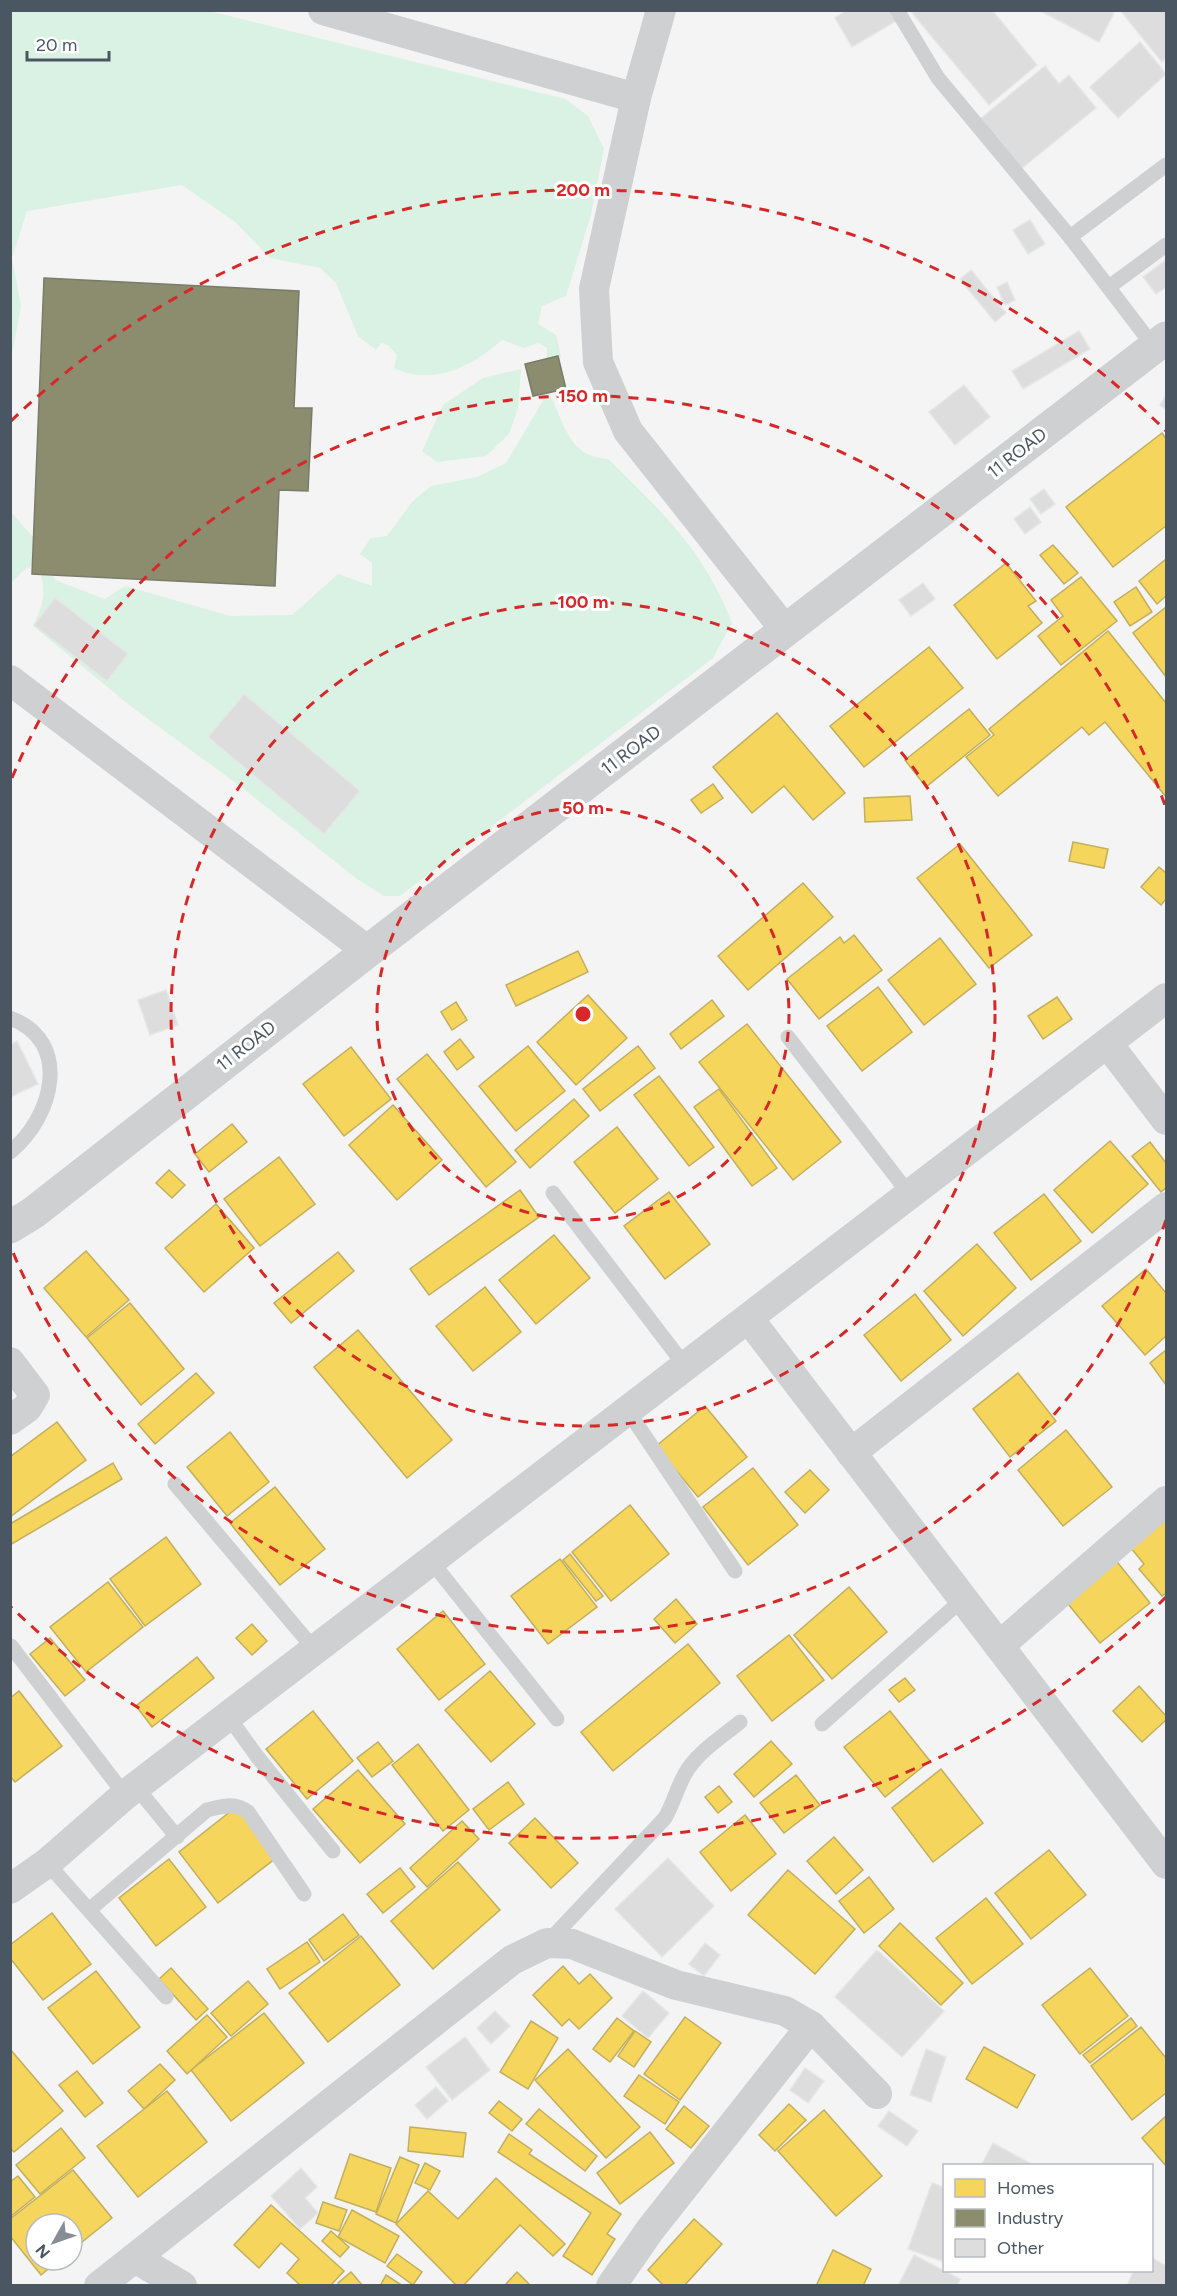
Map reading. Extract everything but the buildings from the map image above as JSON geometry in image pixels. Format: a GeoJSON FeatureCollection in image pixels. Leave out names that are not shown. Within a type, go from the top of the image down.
{"type":"FeatureCollection","features":[{"type":"Feature","properties":{"kind":"street"},"geometry":{"type":"LineString","coordinates":[[322,10],[636,98]]}},
{"type":"Feature","properties":{"kind":"street"},"geometry":{"type":"LineString","coordinates":[[661,10],[636,98],[594,289],[598,362],[628,431],[786,631]]}},
{"type":"Feature","properties":{"kind":"street","name":"11 ROAD"},"geometry":{"type":"LineString","coordinates":[[10,1227],[33,1213],[368,951],[1160,342]]}},
{"type":"Feature","properties":{"kind":"street"},"geometry":{"type":"LineString","coordinates":[[10,680],[368,951]]}},
{"type":"Feature","properties":{"kind":"street"},"geometry":{"type":"LineString","coordinates":[[10,1889],[47,1863],[130,1791],[1167,998]]}},
{"type":"Feature","properties":{"kind":"street"},"geometry":{"type":"LineString","coordinates":[[1108,1044],[1167,1120]]}},
{"type":"Feature","properties":{"kind":"street"},"geometry":{"type":"LineString","coordinates":[[851,1453],[1167,1207]]}},
{"type":"Feature","properties":{"kind":"street"},"geometry":{"type":"LineString","coordinates":[[749,1319],[999,1646],[1161,1845]]}},
{"type":"Feature","properties":{"kind":"street"},"geometry":{"type":"LineString","coordinates":[[10,1362],[35,1395],[27,1408],[10,1420]]}},
{"type":"Feature","properties":{"kind":"street"},"geometry":{"type":"LineString","coordinates":[[999,1646],[1167,1501]]}},
{"type":"Feature","properties":{"kind":"street"},"geometry":{"type":"LineString","coordinates":[[99,2286],[512,1960],[547,1942],[572,1944],[676,1985],[785,2011],[812,2026],[877,2094]]}},
{"type":"Feature","properties":{"kind":"street"},"geometry":{"type":"LineString","coordinates":[[611,2286],[650,2230],[812,2026]]}},
{"type":"Feature","properties":{"kind":"street"},"geometry":{"type":"LineString","coordinates":[[135,2258],[182,2286]]}},
{"type":"Feature","properties":{"kind":"lane"},"geometry":{"type":"LineString","coordinates":[[897,10],[938,78],[1109,287],[1160,342]]}},
{"type":"Feature","properties":{"kind":"lane"},"geometry":{"type":"LineString","coordinates":[[1070,237],[1167,165]]}},
{"type":"Feature","properties":{"kind":"lane"},"geometry":{"type":"LineString","coordinates":[[1109,287],[1167,245]]}},
{"type":"Feature","properties":{"kind":"lane"},"geometry":{"type":"LineString","coordinates":[[10,1018],[27,1024],[44,1042],[52,1070],[43,1108],[24,1141],[10,1152]]}},
{"type":"Feature","properties":{"kind":"lane"},"geometry":{"type":"LineString","coordinates":[[788,1037],[910,1195]]}},
{"type":"Feature","properties":{"kind":"lane"},"geometry":{"type":"LineString","coordinates":[[553,1193],[686,1367]]}},
{"type":"Feature","properties":{"kind":"lane"},"geometry":{"type":"LineString","coordinates":[[628,1412],[735,1571]]}},
{"type":"Feature","properties":{"kind":"lane"},"geometry":{"type":"LineString","coordinates":[[175,1484],[315,1650]]}},
{"type":"Feature","properties":{"kind":"lane"},"geometry":{"type":"LineString","coordinates":[[431,1561],[557,1719]]}},
{"type":"Feature","properties":{"kind":"lane"},"geometry":{"type":"LineString","coordinates":[[822,1724],[963,1599]]}},
{"type":"Feature","properties":{"kind":"lane"},"geometry":{"type":"LineString","coordinates":[[11,1646],[130,1791],[177,1837]]}},
{"type":"Feature","properties":{"kind":"lane"},"geometry":{"type":"LineString","coordinates":[[228,1716],[256,1755],[333,1851]]}},
{"type":"Feature","properties":{"kind":"lane"},"geometry":{"type":"LineString","coordinates":[[547,1942],[665,1818],[678,1794],[684,1775],[692,1763],[740,1722]]}},
{"type":"Feature","properties":{"kind":"lane"},"geometry":{"type":"LineString","coordinates":[[89,1910],[207,1810],[238,1804],[248,1812],[304,1894]]}},
{"type":"Feature","properties":{"kind":"lane"},"geometry":{"type":"LineString","coordinates":[[47,1863],[166,1997]]}},
{"type":"Feature","properties":{"kind":"green space"},"geometry":{"type":"Polygon","coordinates":[[[11,11],[209,11],[565,99],[588,116],[604,149],[591,215],[566,296],[542,306],[538,324],[556,335],[561,356],[548,390],[563,425],[576,445],[595,457],[608,459],[680,534],[708,574],[732,623],[713,658],[400,896],[384,896],[357,879],[240,786],[133,708],[33,626],[42,602],[42,581],[37,563],[24,570],[11,583],[11,512],[34,538],[55,580],[105,599],[125,586],[230,616],[292,615],[338,574],[372,586],[372,563],[360,554],[371,538],[387,536],[412,502],[431,486],[477,477],[506,463],[544,399],[547,348],[538,343],[524,348],[502,340],[478,358],[451,371],[423,375],[394,368],[397,355],[388,345],[381,343],[376,350],[358,336],[336,283],[320,268],[270,258],[235,222],[182,185],[27,211],[12,258],[21,306],[11,359],[11,11]]]}},
{"type":"Feature","properties":{"kind":"green space"},"geometry":{"type":"Polygon","coordinates":[[[521,369],[518,408],[509,434],[486,456],[437,462],[422,451],[443,405],[483,378],[521,369]]]}}]}
